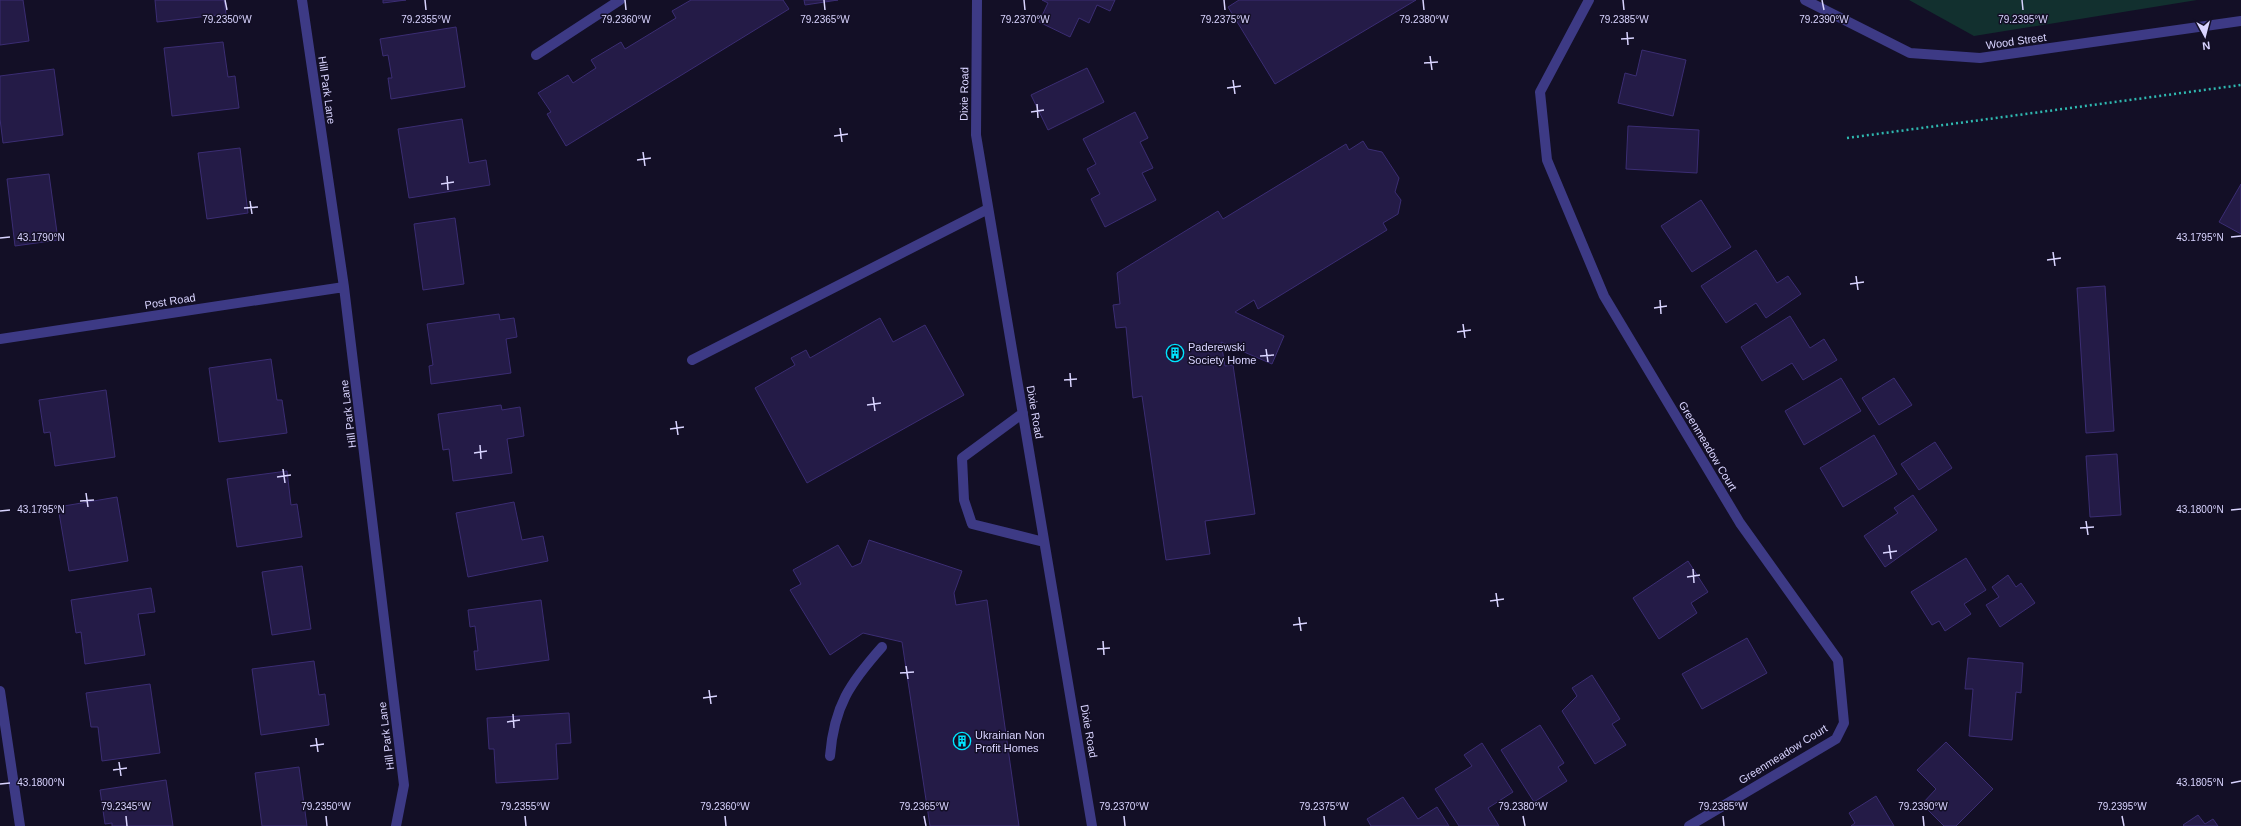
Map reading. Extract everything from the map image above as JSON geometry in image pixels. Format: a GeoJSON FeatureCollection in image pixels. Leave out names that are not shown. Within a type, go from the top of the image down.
{"type":"FeatureCollection","features":[{"type":"Feature","properties":{"kind":"street","name":"Hill Park Lane"},"geometry":{"type":"LineString","coordinates":[[302,0],[344,287],[404,786],[396,826]]}},
{"type":"Feature","properties":{"kind":"street"},"geometry":{"type":"LineString","coordinates":[[536,55],[620,0]]}},
{"type":"Feature","properties":{"kind":"street","name":"Dixie Road"},"geometry":{"type":"LineString","coordinates":[[978,0],[976,135],[1092,826]]}},
{"type":"Feature","properties":{"kind":"street","name":"Greenmeadow Court"},"geometry":{"type":"LineString","coordinates":[[1589,0],[1540,92],[1547,160],[1604,296],[1740,523],[1838,660],[1844,723],[1836,738],[1689,826]]}},
{"type":"Feature","properties":{"kind":"street","name":"Wood Street"},"geometry":{"type":"LineString","coordinates":[[1806,0],[1910,53],[1980,58],[2241,21]]}},
{"type":"Feature","properties":{"kind":"street"},"geometry":{"type":"LineString","coordinates":[[692,360],[988,209]]}},
{"type":"Feature","properties":{"kind":"street","name":"Post Road"},"geometry":{"type":"LineString","coordinates":[[0,339],[344,287]]}},
{"type":"Feature","properties":{"kind":"street"},"geometry":{"type":"LineString","coordinates":[[1023,413],[962,458],[964,500],[972,524],[1044,542]]}},
{"type":"Feature","properties":{"kind":"street"},"geometry":{"type":"LineString","coordinates":[[830,756],[832,732],[841,702],[862,670],[882,647]]}},
{"type":"Feature","properties":{"kind":"street"},"geometry":{"type":"LineString","coordinates":[[0,691],[20,826]]}},
{"type":"Feature","properties":{"kind":"path"},"geometry":{"type":"LineString","coordinates":[[1847,138],[2241,85]]}},
{"type":"Feature","properties":{"kind":"green space"},"geometry":{"type":"Polygon","coordinates":[[[1909,0],[2197,0],[1974,36],[1909,0]]]}},
{"type":"Feature","properties":{"kind":"building"},"geometry":{"type":"Polygon","coordinates":[[[0,0],[23,0],[29,41],[0,45],[0,0]]]}},
{"type":"Feature","properties":{"kind":"building"},"geometry":{"type":"Polygon","coordinates":[[[155,0],[224,0],[226,14],[157,22],[155,0]]]}},
{"type":"Feature","properties":{"kind":"building"},"geometry":{"type":"Polygon","coordinates":[[[383,0],[406,0],[383,3],[383,0]]]}},
{"type":"Feature","properties":{"kind":"building"},"geometry":{"type":"Polygon","coordinates":[[[691,0],[783,0],[789,9],[566,146],[547,114],[551,112],[538,93],[568,75],[573,83],[596,68],[591,60],[621,42],[625,49],[676,18],[672,11],[691,0]]]}},
{"type":"Feature","properties":{"kind":"building"},"geometry":{"type":"Polygon","coordinates":[[[804,0],[838,0],[805,5],[804,0]]]}},
{"type":"Feature","properties":{"kind":"building"},"geometry":{"type":"Polygon","coordinates":[[[1042,0],[1115,0],[1110,11],[1097,5],[1089,23],[1079,18],[1070,37],[1039,22],[1048,3],[1042,0]]]}},
{"type":"Feature","properties":{"kind":"building"},"geometry":{"type":"Polygon","coordinates":[[[1239,0],[1416,0],[1275,84],[1228,7],[1239,0]]]}},
{"type":"Feature","properties":{"kind":"building"},"geometry":{"type":"Polygon","coordinates":[[[456,27],[465,87],[391,99],[388,78],[392,78],[388,55],[383,56],[380,39],[456,27]]]}},
{"type":"Feature","properties":{"kind":"building"},"geometry":{"type":"Polygon","coordinates":[[[223,42],[228,77],[235,76],[239,108],[172,116],[164,48],[223,42]]]}},
{"type":"Feature","properties":{"kind":"building"},"geometry":{"type":"Polygon","coordinates":[[[1642,50],[1686,60],[1673,116],[1618,103],[1625,73],[1636,76],[1642,50]]]}},
{"type":"Feature","properties":{"kind":"building"},"geometry":{"type":"Polygon","coordinates":[[[1087,68],[1104,102],[1048,130],[1031,95],[1087,68]]]}},
{"type":"Feature","properties":{"kind":"building"},"geometry":{"type":"Polygon","coordinates":[[[54,69],[63,135],[3,143],[0,119],[0,76],[54,69]]]}},
{"type":"Feature","properties":{"kind":"building"},"geometry":{"type":"Polygon","coordinates":[[[1135,112],[1148,138],[1140,142],[1153,168],[1142,173],[1156,200],[1105,227],[1091,199],[1100,194],[1087,169],[1096,164],[1083,139],[1135,112]]]}},
{"type":"Feature","properties":{"kind":"building"},"geometry":{"type":"Polygon","coordinates":[[[462,119],[469,163],[486,160],[490,185],[409,198],[398,129],[462,119]]]}},
{"type":"Feature","properties":{"kind":"building"},"geometry":{"type":"Polygon","coordinates":[[[1628,126],[1699,130],[1697,173],[1626,169],[1628,126]]]}},
{"type":"Feature","properties":{"kind":"building","name":"Paderewski Society Home"},"geometry":{"type":"Polygon","coordinates":[[[1363,141],[1368,149],[1382,152],[1399,178],[1395,192],[1401,200],[1398,214],[1383,223],[1387,230],[1258,309],[1254,300],[1235,312],[1284,336],[1272,364],[1221,342],[1225,366],[1233,365],[1255,514],[1205,521],[1210,554],[1166,560],[1142,396],[1133,398],[1126,327],[1116,328],[1113,305],[1120,304],[1117,273],[1218,211],[1223,219],[1346,144],[1349,150],[1363,141]]]}},
{"type":"Feature","properties":{"kind":"building"},"geometry":{"type":"Polygon","coordinates":[[[240,148],[248,213],[207,219],[198,153],[240,148]]]}},
{"type":"Feature","properties":{"kind":"building"},"geometry":{"type":"Polygon","coordinates":[[[49,174],[58,240],[15,246],[7,179],[49,174]]]}},
{"type":"Feature","properties":{"kind":"building"},"geometry":{"type":"Polygon","coordinates":[[[2241,184],[2241,234],[2219,222],[2241,184]]]}},
{"type":"Feature","properties":{"kind":"building"},"geometry":{"type":"Polygon","coordinates":[[[1701,200],[1731,247],[1692,272],[1661,226],[1701,200]]]}},
{"type":"Feature","properties":{"kind":"building"},"geometry":{"type":"Polygon","coordinates":[[[455,218],[464,284],[423,290],[414,224],[455,218]]]}},
{"type":"Feature","properties":{"kind":"building"},"geometry":{"type":"Polygon","coordinates":[[[1756,250],[1777,283],[1788,276],[1801,294],[1766,318],[1756,303],[1726,323],[1701,286],[1756,250]]]}},
{"type":"Feature","properties":{"kind":"building"},"geometry":{"type":"Polygon","coordinates":[[[2105,286],[2114,431],[2086,433],[2077,288],[2105,286]]]}},
{"type":"Feature","properties":{"kind":"building"},"geometry":{"type":"Polygon","coordinates":[[[499,314],[500,320],[514,318],[517,337],[506,339],[511,373],[431,384],[429,366],[433,365],[427,324],[499,314]]]}},
{"type":"Feature","properties":{"kind":"building"},"geometry":{"type":"Polygon","coordinates":[[[1790,316],[1810,348],[1824,339],[1837,360],[1803,380],[1792,363],[1762,381],[1741,347],[1790,316]]]}},
{"type":"Feature","properties":{"kind":"building"},"geometry":{"type":"Polygon","coordinates":[[[880,318],[893,342],[925,325],[964,395],[807,483],[755,388],[795,365],[791,358],[806,350],[810,358],[880,318]]]}},
{"type":"Feature","properties":{"kind":"building"},"geometry":{"type":"Polygon","coordinates":[[[271,359],[277,400],[282,400],[287,433],[219,442],[209,368],[271,359]]]}},
{"type":"Feature","properties":{"kind":"building"},"geometry":{"type":"Polygon","coordinates":[[[1841,378],[1861,411],[1804,445],[1785,411],[1841,378]]]}},
{"type":"Feature","properties":{"kind":"building"},"geometry":{"type":"Polygon","coordinates":[[[1894,378],[1912,405],[1879,425],[1862,398],[1894,378]]]}},
{"type":"Feature","properties":{"kind":"building"},"geometry":{"type":"Polygon","coordinates":[[[106,390],[115,457],[55,466],[50,432],[44,433],[39,400],[106,390]]]}},
{"type":"Feature","properties":{"kind":"building"},"geometry":{"type":"Polygon","coordinates":[[[501,405],[502,410],[520,407],[524,436],[507,439],[512,473],[453,481],[449,449],[443,450],[438,414],[501,405]]]}},
{"type":"Feature","properties":{"kind":"building"},"geometry":{"type":"Polygon","coordinates":[[[1874,435],[1897,474],[1843,507],[1820,468],[1874,435]]]}},
{"type":"Feature","properties":{"kind":"building"},"geometry":{"type":"Polygon","coordinates":[[[1935,442],[1952,468],[1919,490],[1901,464],[1935,442]]]}},
{"type":"Feature","properties":{"kind":"building"},"geometry":{"type":"Polygon","coordinates":[[[2117,454],[2121,515],[2090,517],[2086,456],[2117,454]]]}},
{"type":"Feature","properties":{"kind":"building"},"geometry":{"type":"Polygon","coordinates":[[[287,471],[291,505],[297,504],[302,537],[237,547],[227,479],[287,471]]]}},
{"type":"Feature","properties":{"kind":"building"},"geometry":{"type":"Polygon","coordinates":[[[1913,495],[1937,530],[1885,567],[1864,536],[1898,513],[1894,508],[1913,495]]]}},
{"type":"Feature","properties":{"kind":"building"},"geometry":{"type":"Polygon","coordinates":[[[117,497],[128,561],[69,571],[58,507],[117,497]]]}},
{"type":"Feature","properties":{"kind":"building"},"geometry":{"type":"Polygon","coordinates":[[[514,502],[522,540],[543,536],[548,561],[468,577],[456,513],[514,502]]]}},
{"type":"Feature","properties":{"kind":"building","name":"Ukrainian Non Profit Homes"},"geometry":{"type":"Polygon","coordinates":[[[869,540],[962,571],[954,593],[956,605],[987,600],[1019,826],[930,826],[902,642],[863,633],[830,655],[790,590],[801,584],[793,570],[838,545],[852,567],[861,563],[869,540]]]}},
{"type":"Feature","properties":{"kind":"building"},"geometry":{"type":"Polygon","coordinates":[[[1966,558],[1986,590],[1964,604],[1971,614],[1945,631],[1939,621],[1932,625],[1911,592],[1966,558]]]}},
{"type":"Feature","properties":{"kind":"building"},"geometry":{"type":"Polygon","coordinates":[[[1688,561],[1708,592],[1691,603],[1697,613],[1659,639],[1633,598],[1688,561]]]}},
{"type":"Feature","properties":{"kind":"building"},"geometry":{"type":"Polygon","coordinates":[[[302,566],[311,629],[272,635],[262,572],[302,566]]]}},
{"type":"Feature","properties":{"kind":"building"},"geometry":{"type":"Polygon","coordinates":[[[2008,575],[2016,587],[2021,583],[2035,603],[2000,627],[1986,605],[1999,597],[1992,587],[2008,575]]]}},
{"type":"Feature","properties":{"kind":"building"},"geometry":{"type":"Polygon","coordinates":[[[151,588],[155,612],[138,614],[145,655],[85,664],[81,632],[76,633],[71,600],[151,588]]]}},
{"type":"Feature","properties":{"kind":"building"},"geometry":{"type":"Polygon","coordinates":[[[541,600],[549,660],[476,670],[474,651],[478,651],[475,626],[470,627],[468,610],[541,600]]]}},
{"type":"Feature","properties":{"kind":"building"},"geometry":{"type":"Polygon","coordinates":[[[1747,638],[1767,673],[1702,709],[1682,674],[1747,638]]]}},
{"type":"Feature","properties":{"kind":"building"},"geometry":{"type":"Polygon","coordinates":[[[1968,658],[2023,663],[2021,693],[2016,692],[2012,740],[1969,736],[1973,689],[1965,689],[1968,658]]]}},
{"type":"Feature","properties":{"kind":"building"},"geometry":{"type":"Polygon","coordinates":[[[314,661],[319,695],[325,694],[329,725],[261,735],[252,669],[314,661]]]}},
{"type":"Feature","properties":{"kind":"building"},"geometry":{"type":"Polygon","coordinates":[[[1592,675],[1620,719],[1612,724],[1626,745],[1595,764],[1562,711],[1577,696],[1572,688],[1592,675]]]}},
{"type":"Feature","properties":{"kind":"building"},"geometry":{"type":"Polygon","coordinates":[[[150,684],[160,753],[102,761],[98,727],[91,727],[86,693],[150,684]]]}},
{"type":"Feature","properties":{"kind":"building"},"geometry":{"type":"Polygon","coordinates":[[[569,713],[571,743],[556,744],[558,779],[496,783],[494,749],[489,749],[487,718],[569,713]]]}},
{"type":"Feature","properties":{"kind":"building"},"geometry":{"type":"Polygon","coordinates":[[[1540,725],[1564,763],[1558,767],[1567,781],[1534,802],[1501,750],[1540,725]]]}},
{"type":"Feature","properties":{"kind":"building"},"geometry":{"type":"Polygon","coordinates":[[[1946,742],[1993,789],[1956,826],[1944,826],[1922,804],[1936,789],[1917,770],[1946,742]]]}},
{"type":"Feature","properties":{"kind":"building"},"geometry":{"type":"Polygon","coordinates":[[[1482,743],[1513,792],[1488,808],[1499,826],[1459,826],[1435,789],[1472,766],[1464,755],[1482,743]]]}},
{"type":"Feature","properties":{"kind":"building"},"geometry":{"type":"Polygon","coordinates":[[[299,767],[307,826],[262,826],[255,773],[299,767]]]}},
{"type":"Feature","properties":{"kind":"building"},"geometry":{"type":"Polygon","coordinates":[[[166,780],[173,826],[112,826],[112,823],[105,824],[100,790],[166,780]]]}},
{"type":"Feature","properties":{"kind":"building"},"geometry":{"type":"Polygon","coordinates":[[[1876,796],[1894,826],[1851,826],[1855,823],[1849,813],[1876,796]]]}},
{"type":"Feature","properties":{"kind":"building"},"geometry":{"type":"Polygon","coordinates":[[[1403,797],[1418,819],[1437,807],[1449,826],[1371,826],[1367,819],[1403,797]]]}},
{"type":"Feature","properties":{"kind":"building"},"geometry":{"type":"Polygon","coordinates":[[[2198,815],[2205,824],[2213,819],[2218,826],[2183,825],[2198,815]]]}},
{"type":"Feature","properties":{"kind":"place","name":"Paderewski Society Home"},"geometry":{"type":"Point","coordinates":[1175,353]}},
{"type":"Feature","properties":{"kind":"place","name":"Ukrainian Non Profit Homes"},"geometry":{"type":"Point","coordinates":[962,741]}}]}
